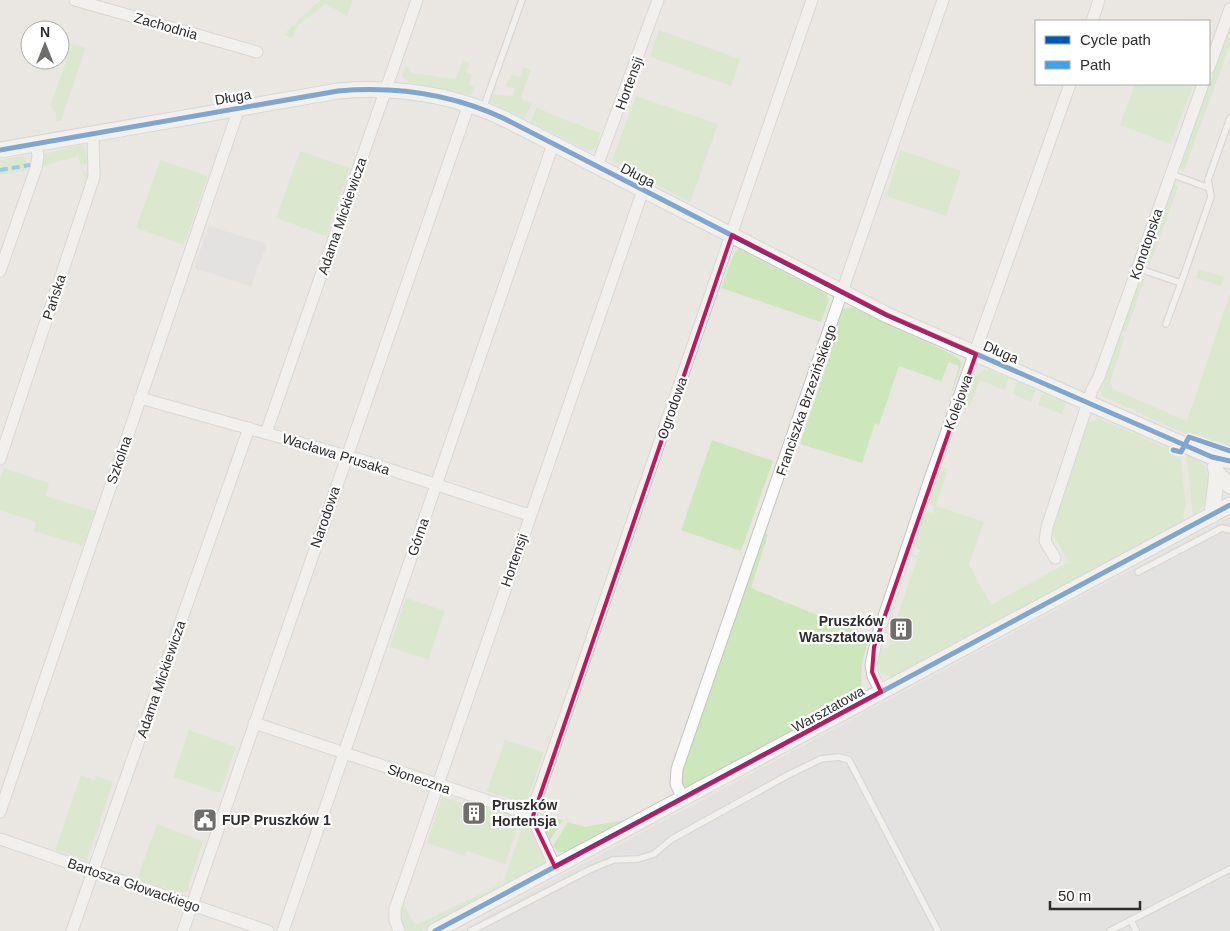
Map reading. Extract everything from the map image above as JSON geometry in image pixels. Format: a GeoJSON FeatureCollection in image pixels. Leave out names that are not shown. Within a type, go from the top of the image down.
{"type":"FeatureCollection","features":[{"type":"Feature","properties":{"kind":"street","name":"Zachodnia"},"geometry":{"type":"LineString","coordinates":[[74,0],[257,52]]}},
{"type":"Feature","properties":{"kind":"street","name":"Adama Mickiewicza"},"geometry":{"type":"LineString","coordinates":[[266,433],[417,0]]}},
{"type":"Feature","properties":{"kind":"street","name":"Hortensji"},"geometry":{"type":"LineString","coordinates":[[597,166],[658,0]]}},
{"type":"Feature","properties":{"kind":"street","name":"Ogrodowa"},"geometry":{"type":"LineString","coordinates":[[531,815],[812,0]]}},
{"type":"Feature","properties":{"kind":"street","name":"Franciszka Brzezińskiego"},"geometry":{"type":"LineString","coordinates":[[683,798],[676,784],[676,770],[943,0]]}},
{"type":"Feature","properties":{"kind":"street"},"geometry":{"type":"LineString","coordinates":[[1092,20],[1099,0]]}},
{"type":"Feature","properties":{"kind":"street"},"geometry":{"type":"LineString","coordinates":[[1210,65],[1230,9]]}},
{"type":"Feature","properties":{"kind":"street","name":"Kolejowa"},"geometry":{"type":"LineString","coordinates":[[881,692],[872,672],[874,648],[930,479],[976,354],[1070,85]]}},
{"type":"Feature","properties":{"kind":"street","name":"Konotopska"},"geometry":{"type":"LineString","coordinates":[[1055,558],[1046,541],[1046,533],[1088,403],[1203,85]]}},
{"type":"Feature","properties":{"kind":"street","name":"Długa"},"geometry":{"type":"LineString","coordinates":[[0,150],[338,91],[386,89],[434,95],[476,106],[922,331],[1212,456],[1230,461]]}},
{"type":"Feature","properties":{"kind":"street","name":"Narodowa"},"geometry":{"type":"LineString","coordinates":[[182,931],[346,457],[476,106]]}},
{"type":"Feature","properties":{"kind":"street","name":"Szkolna"},"geometry":{"type":"LineString","coordinates":[[0,812],[239,108]]}},
{"type":"Feature","properties":{"kind":"street","name":"Pańska"},"geometry":{"type":"LineString","coordinates":[[0,459],[94,177],[93,133]]}},
{"type":"Feature","properties":{"kind":"street"},"geometry":{"type":"LineString","coordinates":[[0,271],[36,168],[38,156],[36,144]]}},
{"type":"Feature","properties":{"kind":"street","name":"Górna"},"geometry":{"type":"LineString","coordinates":[[282,931],[553,144]]}},
{"type":"Feature","properties":{"kind":"street","name":"Hortensji"},"geometry":{"type":"LineString","coordinates":[[399,931],[395,920],[395,909],[643,190]]}},
{"type":"Feature","properties":{"kind":"street","name":"Wacława Prusaka"},"geometry":{"type":"LineString","coordinates":[[140,398],[346,457],[529,516]]}},
{"type":"Feature","properties":{"kind":"street","name":"Adama Mickiewicza"},"geometry":{"type":"LineString","coordinates":[[72,931],[249,428]]}},
{"type":"Feature","properties":{"kind":"street"},"geometry":{"type":"LineString","coordinates":[[1212,456],[1217,473],[1212,515]]}},
{"type":"Feature","properties":{"kind":"street"},"geometry":{"type":"LineString","coordinates":[[1217,473],[1230,486]]}},
{"type":"Feature","properties":{"kind":"street","name":"Warsztatowa"},"geometry":{"type":"LineString","coordinates":[[435,931],[1230,505]]}},
{"type":"Feature","properties":{"kind":"street","name":"Słoneczna"},"geometry":{"type":"LineString","coordinates":[[254,723],[531,815]]}},
{"type":"Feature","properties":{"kind":"street"},"geometry":{"type":"LineString","coordinates":[[531,815],[555,867]]}},
{"type":"Feature","properties":{"kind":"street","name":"Bartosza Głowackiego"},"geometry":{"type":"LineString","coordinates":[[0,839],[268,931]]}},
{"type":"Feature","properties":{"kind":"lane"},"geometry":{"type":"LineString","coordinates":[[476,106],[522,0]]}},
{"type":"Feature","properties":{"kind":"lane"},"geometry":{"type":"LineString","coordinates":[[1166,324],[1210,197],[1208,180],[1230,118]]}},
{"type":"Feature","properties":{"kind":"lane"},"geometry":{"type":"LineString","coordinates":[[1171,174],[1209,188]]}},
{"type":"Feature","properties":{"kind":"lane"},"geometry":{"type":"LineString","coordinates":[[1137,268],[1181,283]]}},
{"type":"Feature","properties":{"kind":"lane"},"geometry":{"type":"LineString","coordinates":[[1138,572],[1222,528],[1230,530]]}},
{"type":"Feature","properties":{"kind":"lane"},"geometry":{"type":"LineString","coordinates":[[471,931],[605,863],[614,860],[638,859],[654,854],[672,839],[788,775],[821,759],[839,758],[848,760],[938,931]]}},
{"type":"Feature","properties":{"kind":"lane"},"geometry":{"type":"LineString","coordinates":[[1110,931],[1230,869]]}},
{"type":"Feature","properties":{"kind":"lane"},"geometry":{"type":"LineString","coordinates":[[1131,920],[1136,931]]}},
{"type":"Feature","properties":{"kind":"highlighted area"},"geometry":{"type":"Polygon","coordinates":[[[732,235],[887,315],[976,354],[874,647],[872,672],[881,692],[555,867],[532,819],[732,235]]]}},
{"type":"Feature","properties":{"kind":"shaded area"},"geometry":{"type":"Polygon","coordinates":[[[209,226],[267,244],[251,287],[194,268],[209,226]]]}},
{"type":"Feature","properties":{"kind":"shaded area"},"geometry":{"type":"Polygon","coordinates":[[[1230,517],[1230,931],[459,931],[1033,622],[1230,517]]]}},
{"type":"Feature","properties":{"kind":"green space"},"geometry":{"type":"Polygon","coordinates":[[[320,0],[353,0],[347,16],[326,4],[298,25],[292,38],[283,35],[320,0]]]}},
{"type":"Feature","properties":{"kind":"green space"},"geometry":{"type":"Polygon","coordinates":[[[1230,27],[1230,45],[1183,173],[1180,168],[1180,162],[1230,27]]]}},
{"type":"Feature","properties":{"kind":"green space"},"geometry":{"type":"Polygon","coordinates":[[[659,30],[740,59],[731,86],[650,57],[659,30]]]}},
{"type":"Feature","properties":{"kind":"green space"},"geometry":{"type":"Polygon","coordinates":[[[72,45],[86,47],[61,121],[56,121],[56,113],[50,106],[63,70],[70,70],[70,51],[72,45]]]}},
{"type":"Feature","properties":{"kind":"green space"},"geometry":{"type":"Polygon","coordinates":[[[463,60],[470,63],[466,72],[472,75],[469,85],[474,87],[471,95],[408,82],[402,76],[406,65],[411,73],[455,79],[463,60]]]}},
{"type":"Feature","properties":{"kind":"green space"},"geometry":{"type":"Polygon","coordinates":[[[524,67],[531,70],[521,98],[532,104],[524,119],[490,102],[493,94],[513,96],[515,89],[506,86],[511,74],[520,77],[524,67]]]}},
{"type":"Feature","properties":{"kind":"green space"},"geometry":{"type":"Polygon","coordinates":[[[1135,85],[1194,85],[1170,144],[1120,125],[1135,85]]]}},
{"type":"Feature","properties":{"kind":"green space"},"geometry":{"type":"Polygon","coordinates":[[[636,96],[718,124],[690,203],[612,160],[636,96]]]}},
{"type":"Feature","properties":{"kind":"green space"},"geometry":{"type":"Polygon","coordinates":[[[537,107],[600,133],[597,147],[588,151],[530,122],[537,107]]]}},
{"type":"Feature","properties":{"kind":"green space"},"geometry":{"type":"Polygon","coordinates":[[[80,145],[84,146],[86,154],[90,154],[89,163],[82,165],[84,172],[89,174],[88,180],[85,180],[78,156],[40,167],[44,154],[80,145]]]}},
{"type":"Feature","properties":{"kind":"green space"},"geometry":{"type":"Polygon","coordinates":[[[901,150],[961,171],[946,216],[886,196],[901,150]]]}},
{"type":"Feature","properties":{"kind":"green space"},"geometry":{"type":"Polygon","coordinates":[[[300,151],[350,168],[326,236],[276,218],[300,151]]]}},
{"type":"Feature","properties":{"kind":"green space"},"geometry":{"type":"Polygon","coordinates":[[[22,156],[26,159],[27,170],[0,175],[0,160],[22,156]]]}},
{"type":"Feature","properties":{"kind":"green space"},"geometry":{"type":"Polygon","coordinates":[[[160,160],[208,176],[184,245],[136,228],[160,160]]]}},
{"type":"Feature","properties":{"kind":"green space"},"geometry":{"type":"Polygon","coordinates":[[[1173,185],[1179,185],[1149,266],[1146,260],[1173,185]]]}},
{"type":"Feature","properties":{"kind":"green space"},"geometry":{"type":"Polygon","coordinates":[[[739,249],[826,294],[829,300],[821,322],[721,288],[735,251],[739,249]]]}},
{"type":"Feature","properties":{"kind":"green space"},"geometry":{"type":"Polygon","coordinates":[[[1199,269],[1224,277],[1221,286],[1196,278],[1199,269]]]}},
{"type":"Feature","properties":{"kind":"green space"},"geometry":{"type":"Polygon","coordinates":[[[1146,276],[1126,332],[1120,330],[1138,281],[1146,276]]]}},
{"type":"Feature","properties":{"kind":"green space"},"geometry":{"type":"Polygon","coordinates":[[[1230,293],[1230,447],[1185,434],[1102,396],[1098,390],[1104,380],[1119,335],[1125,336],[1110,382],[1113,389],[1187,421],[1230,293]]]}},
{"type":"Feature","properties":{"kind":"green space"},"geometry":{"type":"Polygon","coordinates":[[[852,307],[957,357],[962,363],[948,404],[959,366],[949,362],[941,381],[899,366],[879,425],[875,423],[862,463],[800,444],[832,350],[828,349],[842,309],[852,307]]]}},
{"type":"Feature","properties":{"kind":"green space"},"geometry":{"type":"Polygon","coordinates":[[[983,370],[990,370],[1009,378],[1004,390],[980,380],[970,406],[962,403],[973,375],[977,376],[983,370]]]}},
{"type":"Feature","properties":{"kind":"green space"},"geometry":{"type":"Polygon","coordinates":[[[1017,382],[1036,390],[1031,402],[1012,394],[1017,382]]]}},
{"type":"Feature","properties":{"kind":"green space"},"geometry":{"type":"Polygon","coordinates":[[[1043,393],[1066,403],[1062,414],[1038,405],[1043,393]]]}},
{"type":"Feature","properties":{"kind":"green space"},"geometry":{"type":"Polygon","coordinates":[[[1098,418],[1172,450],[1171,453],[1181,459],[1186,507],[1183,516],[1185,521],[893,677],[881,673],[877,665],[879,645],[888,649],[893,630],[904,637],[907,629],[895,624],[917,559],[909,554],[918,555],[920,550],[912,545],[924,511],[933,513],[935,507],[927,502],[939,466],[948,469],[936,506],[984,522],[969,564],[991,605],[1069,562],[1051,532],[1088,421],[1092,422],[1098,418]]]}},
{"type":"Feature","properties":{"kind":"green space"},"geometry":{"type":"Polygon","coordinates":[[[712,440],[773,461],[741,551],[681,530],[712,440]]]}},
{"type":"Feature","properties":{"kind":"green space"},"geometry":{"type":"Polygon","coordinates":[[[1186,451],[1201,462],[1205,467],[1208,478],[1207,503],[1193,517],[1186,451]]]}},
{"type":"Feature","properties":{"kind":"green space"},"geometry":{"type":"Polygon","coordinates":[[[4,468],[49,483],[46,496],[95,511],[83,546],[34,531],[36,522],[0,510],[0,479],[4,468]]]}},
{"type":"Feature","properties":{"kind":"green space"},"geometry":{"type":"Polygon","coordinates":[[[763,534],[768,534],[751,588],[869,636],[862,663],[861,687],[859,692],[850,697],[851,701],[688,788],[682,785],[680,777],[763,534]]]}},
{"type":"Feature","properties":{"kind":"green space"},"geometry":{"type":"Polygon","coordinates":[[[406,598],[445,611],[428,660],[390,647],[406,598]]]}},
{"type":"Feature","properties":{"kind":"green space"},"geometry":{"type":"Polygon","coordinates":[[[189,730],[236,747],[220,793],[173,777],[189,730]]]}},
{"type":"Feature","properties":{"kind":"green space"},"geometry":{"type":"Polygon","coordinates":[[[505,740],[544,752],[526,804],[487,791],[505,740]]]}},
{"type":"Feature","properties":{"kind":"green space"},"geometry":{"type":"Polygon","coordinates":[[[81,775],[95,780],[96,776],[113,782],[87,860],[55,850],[81,775]]]}},
{"type":"Feature","properties":{"kind":"green space"},"geometry":{"type":"Polygon","coordinates":[[[442,796],[470,806],[466,817],[476,821],[484,806],[521,818],[505,864],[467,851],[465,856],[427,843],[442,796]]]}},
{"type":"Feature","properties":{"kind":"green space"},"geometry":{"type":"Polygon","coordinates":[[[540,813],[563,820],[550,840],[541,820],[540,813]]]}},
{"type":"Feature","properties":{"kind":"green space"},"geometry":{"type":"Polygon","coordinates":[[[525,819],[539,841],[544,860],[543,865],[501,889],[525,819]]]}},
{"type":"Feature","properties":{"kind":"green space"},"geometry":{"type":"Polygon","coordinates":[[[631,819],[568,852],[558,852],[553,846],[568,822],[585,827],[631,819]]]}},
{"type":"Feature","properties":{"kind":"green space"},"geometry":{"type":"Polygon","coordinates":[[[157,824],[203,841],[187,891],[181,893],[137,879],[157,824]]]}},
{"type":"Feature","properties":{"kind":"green space"},"geometry":{"type":"Polygon","coordinates":[[[502,873],[497,891],[422,931],[407,931],[402,924],[400,910],[402,902],[406,902],[405,906],[413,922],[418,924],[497,886],[502,873]]]}},
{"type":"Feature","properties":{"kind":"marked path"},"geometry":{"type":"LineString","coordinates":[[0,170],[30,165]]}},
{"type":"Feature","properties":{"kind":"cycle path"},"geometry":{"type":"LineString","coordinates":[[0,150],[338,91],[402,91],[465,103],[505,119],[887,315],[1212,457],[1230,461]]}},
{"type":"Feature","properties":{"kind":"cycle path"},"geometry":{"type":"LineString","coordinates":[[1173,450],[1181,452],[1189,437],[1230,451]]}},
{"type":"Feature","properties":{"kind":"cycle path"},"geometry":{"type":"LineString","coordinates":[[435,931],[1230,505]]}},
{"type":"Feature","properties":{"kind":"place","name":"Pruszków Warsztatowa"},"geometry":{"type":"Point","coordinates":[901,629]}},
{"type":"Feature","properties":{"kind":"place","name":"Pruszków Hortensja"},"geometry":{"type":"Point","coordinates":[474,813]}},
{"type":"Feature","properties":{"kind":"place","name":"FUP Pruszków 1"},"geometry":{"type":"Point","coordinates":[205,820]}}]}
